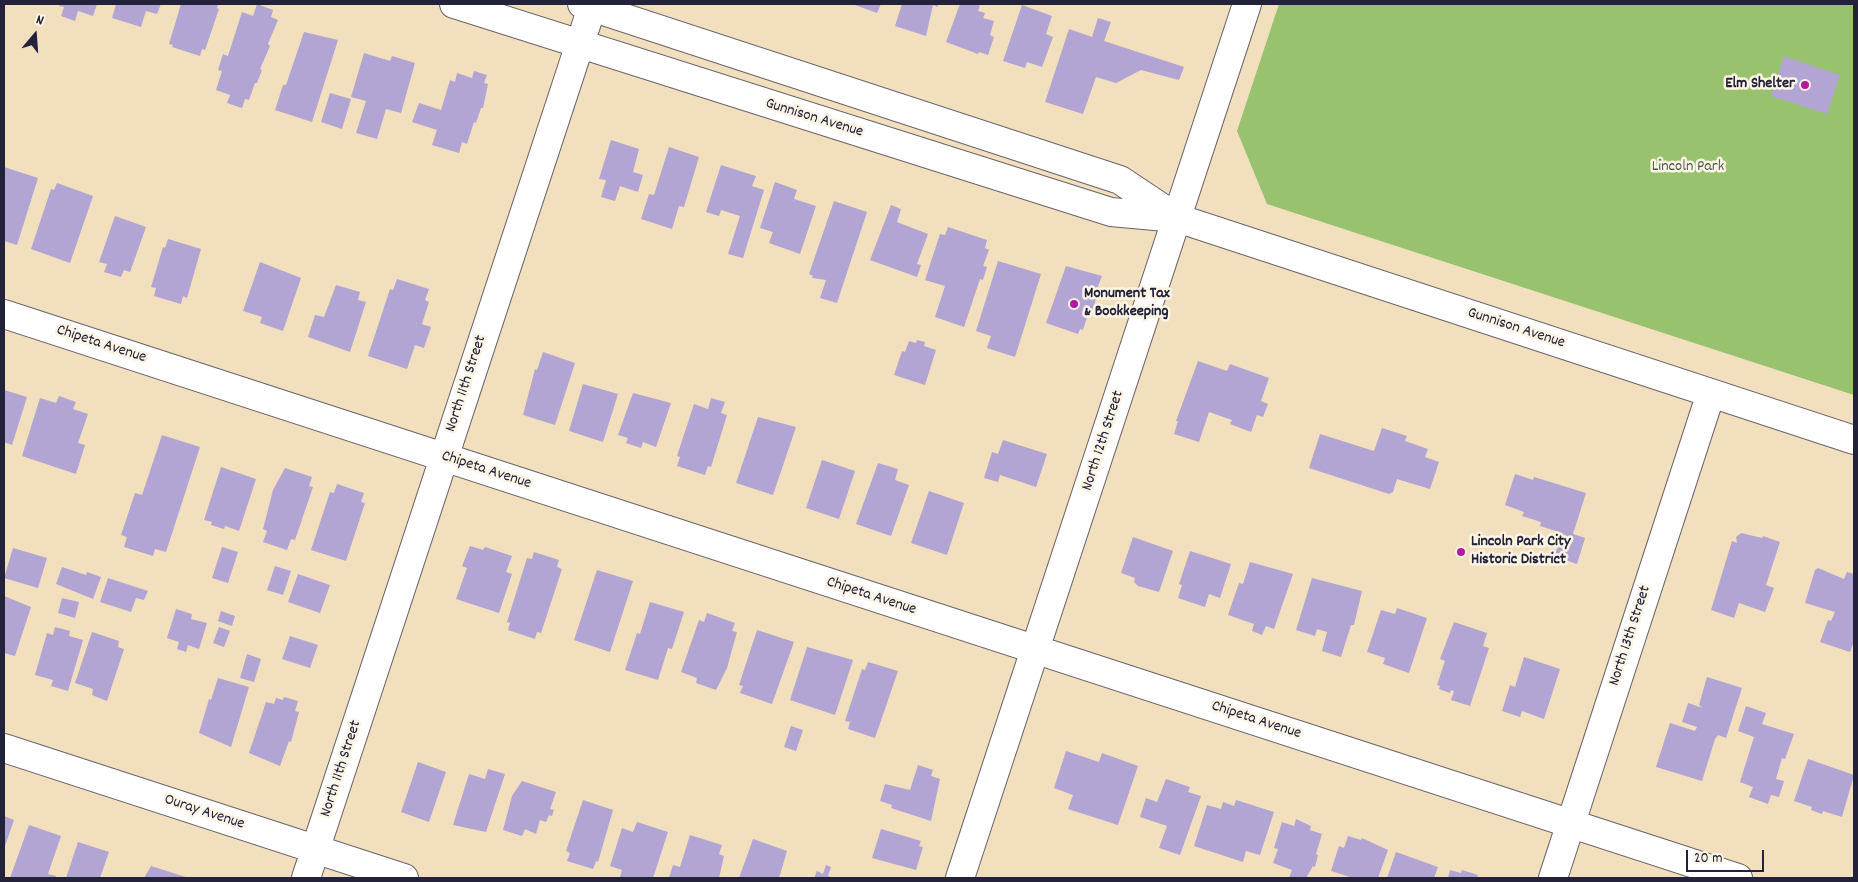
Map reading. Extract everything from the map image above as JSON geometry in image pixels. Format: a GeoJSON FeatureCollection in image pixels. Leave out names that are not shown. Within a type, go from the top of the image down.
{"type":"FeatureCollection","features":[{"type":"Feature","properties":{"kind":"street","name":"Gunnison Avenue"},"geometry":{"type":"LineString","coordinates":[[454,4],[1111,212],[1177,218],[1854,440]]}},
{"type":"Feature","properties":{"kind":"street","name":"North 12th Street"},"geometry":{"type":"LineString","coordinates":[[960,878],[1247,4]]}},
{"type":"Feature","properties":{"kind":"street","name":"Gunnison Avenue"},"geometry":{"type":"LineString","coordinates":[[589,5],[1120,180],[1177,218]]}},
{"type":"Feature","properties":{"kind":"street","name":"North 11th Street"},"geometry":{"type":"LineString","coordinates":[[306,878],[579,44],[589,5]]}},
{"type":"Feature","properties":{"kind":"street","name":"Chipeta Avenue"},"geometry":{"type":"LineString","coordinates":[[4,314],[1738,878]]}},
{"type":"Feature","properties":{"kind":"street","name":"North 13th Street"},"geometry":{"type":"LineString","coordinates":[[1552,878],[1710,393]]}},
{"type":"Feature","properties":{"kind":"street","name":"Ouray Avenue"},"geometry":{"type":"LineString","coordinates":[[4,748],[404,878]]}},
{"type":"Feature","properties":{"kind":"green space","name":"Lincoln Park"},"geometry":{"type":"Polygon","coordinates":[[[1279,4],[1854,4],[1854,395],[1267,204],[1237,131],[1279,4]]]}},
{"type":"Feature","properties":{"kind":"building"},"geometry":{"type":"Polygon","coordinates":[[[60,4],[97,4],[93,16],[78,11],[75,21],[61,16],[64,7],[59,6],[60,4]]]}},
{"type":"Feature","properties":{"kind":"building"},"geometry":{"type":"Polygon","coordinates":[[[116,4],[161,4],[157,14],[146,11],[141,27],[112,18],[116,4]]]}},
{"type":"Feature","properties":{"kind":"building"},"geometry":{"type":"Polygon","coordinates":[[[181,4],[218,4],[217,8],[219,9],[205,50],[202,49],[200,56],[172,47],[173,45],[169,44],[181,4]]]}},
{"type":"Feature","properties":{"kind":"building"},"geometry":{"type":"Polygon","coordinates":[[[257,4],[273,10],[271,17],[278,20],[268,44],[270,46],[260,69],[262,70],[257,83],[255,83],[249,100],[245,99],[242,108],[227,103],[230,95],[216,90],[222,71],[218,70],[223,54],[228,56],[242,12],[253,16],[257,4]]]}},
{"type":"Feature","properties":{"kind":"building"},"geometry":{"type":"Polygon","coordinates":[[[852,4],[881,4],[877,13],[852,4]]]}},
{"type":"Feature","properties":{"kind":"building"},"geometry":{"type":"Polygon","coordinates":[[[902,4],[938,4],[938,7],[933,5],[926,36],[895,26],[902,4]]]}},
{"type":"Feature","properties":{"kind":"building"},"geometry":{"type":"Polygon","coordinates":[[[960,4],[976,4],[980,6],[978,11],[985,13],[983,18],[994,21],[990,35],[994,37],[988,55],[979,52],[978,54],[946,42],[960,4]]]}},
{"type":"Feature","properties":{"kind":"building"},"geometry":{"type":"Polygon","coordinates":[[[1022,5],[1052,16],[1046,34],[1053,37],[1042,67],[1027,62],[1025,68],[1003,61],[1022,5]]]}},
{"type":"Feature","properties":{"kind":"building"},"geometry":{"type":"Polygon","coordinates":[[[1098,18],[1111,22],[1104,41],[1184,67],[1179,80],[1141,70],[1116,83],[1096,77],[1083,114],[1045,102],[1069,29],[1092,37],[1098,18]]]}},
{"type":"Feature","properties":{"kind":"building"},"geometry":{"type":"Polygon","coordinates":[[[304,32],[338,40],[312,122],[275,110],[283,85],[286,85],[304,32]]]}},
{"type":"Feature","properties":{"kind":"building"},"geometry":{"type":"Polygon","coordinates":[[[364,53],[390,61],[392,56],[415,63],[401,113],[386,109],[377,139],[356,133],[366,101],[351,97],[364,53]]]}},
{"type":"Feature","properties":{"kind":"building","name":"Elm Shelter"},"geometry":{"type":"Polygon","coordinates":[[[1784,56],[1840,75],[1827,114],[1771,96],[1784,56]]]}},
{"type":"Feature","properties":{"kind":"building"},"geometry":{"type":"Polygon","coordinates":[[[474,71],[487,75],[484,83],[488,84],[483,108],[481,108],[476,123],[474,122],[467,144],[462,142],[459,153],[432,145],[437,130],[412,122],[419,103],[441,110],[450,80],[455,82],[457,73],[472,78],[474,71]]]}},
{"type":"Feature","properties":{"kind":"building"},"geometry":{"type":"Polygon","coordinates":[[[330,93],[351,99],[342,129],[321,122],[330,93]]]}},
{"type":"Feature","properties":{"kind":"building"},"geometry":{"type":"Polygon","coordinates":[[[611,140],[639,149],[633,172],[643,175],[638,192],[620,186],[615,201],[601,197],[606,180],[599,179],[611,140]]]}},
{"type":"Feature","properties":{"kind":"building"},"geometry":{"type":"Polygon","coordinates":[[[669,147],[699,157],[684,207],[679,206],[672,229],[641,219],[649,194],[654,195],[669,147]]]}},
{"type":"Feature","properties":{"kind":"building"},"geometry":{"type":"Polygon","coordinates":[[[721,165],[756,176],[752,186],[764,190],[743,258],[728,254],[740,216],[721,210],[719,216],[706,212],[721,165]]]}},
{"type":"Feature","properties":{"kind":"building"},"geometry":{"type":"Polygon","coordinates":[[[4,167],[38,178],[17,245],[4,241],[4,167]]]}},
{"type":"Feature","properties":{"kind":"building"},"geometry":{"type":"Polygon","coordinates":[[[775,182],[797,190],[794,199],[816,206],[800,254],[769,243],[773,232],[760,228],[775,182]]]}},
{"type":"Feature","properties":{"kind":"building"},"geometry":{"type":"Polygon","coordinates":[[[57,183],[93,196],[70,263],[31,249],[51,189],[54,190],[57,183]]]}},
{"type":"Feature","properties":{"kind":"building"},"geometry":{"type":"Polygon","coordinates":[[[834,201],[867,212],[837,303],[820,298],[826,280],[812,278],[813,276],[809,274],[834,201]]]}},
{"type":"Feature","properties":{"kind":"building"},"geometry":{"type":"Polygon","coordinates":[[[891,205],[901,209],[897,222],[928,234],[917,264],[921,265],[917,277],[870,260],[891,205]]]}},
{"type":"Feature","properties":{"kind":"building"},"geometry":{"type":"Polygon","coordinates":[[[115,216],[146,227],[130,272],[124,270],[121,277],[104,272],[107,264],[99,262],[115,216]]]}},
{"type":"Feature","properties":{"kind":"building"},"geometry":{"type":"Polygon","coordinates":[[[948,227],[987,240],[985,248],[989,250],[983,266],[987,267],[983,280],[980,279],[964,327],[935,317],[945,286],[925,280],[940,234],[945,235],[948,227]]]}},
{"type":"Feature","properties":{"kind":"building"},"geometry":{"type":"Polygon","coordinates":[[[168,239],[201,249],[187,298],[183,296],[181,304],[154,296],[156,288],[151,287],[163,247],[165,248],[168,239]]]}},
{"type":"Feature","properties":{"kind":"building"},"geometry":{"type":"Polygon","coordinates":[[[998,261],[1041,274],[1015,357],[987,348],[991,336],[976,331],[998,261]]]}},
{"type":"Feature","properties":{"kind":"building"},"geometry":{"type":"Polygon","coordinates":[[[260,262],[301,278],[283,331],[260,323],[262,317],[243,311],[260,262]]]}},
{"type":"Feature","properties":{"kind":"building","name":"Monument Tax & Bookkeeping"},"geometry":{"type":"Polygon","coordinates":[[[1066,266],[1102,276],[1095,294],[1093,293],[1091,297],[1096,299],[1092,311],[1087,309],[1086,313],[1088,314],[1083,330],[1080,329],[1078,334],[1046,323],[1066,266]]]}},
{"type":"Feature","properties":{"kind":"building"},"geometry":{"type":"Polygon","coordinates":[[[397,279],[429,289],[425,300],[429,302],[422,324],[431,327],[424,348],[415,345],[407,369],[368,356],[390,289],[393,290],[397,279]]]}},
{"type":"Feature","properties":{"kind":"building"},"geometry":{"type":"Polygon","coordinates":[[[336,285],[360,292],[358,300],[366,302],[350,352],[308,337],[315,315],[324,317],[336,285]]]}},
{"type":"Feature","properties":{"kind":"building"},"geometry":{"type":"Polygon","coordinates":[[[917,340],[925,342],[924,346],[936,350],[925,385],[894,375],[902,351],[905,352],[909,341],[916,343],[917,340]]]}},
{"type":"Feature","properties":{"kind":"building"},"geometry":{"type":"Polygon","coordinates":[[[543,352],[575,363],[555,425],[523,415],[535,369],[537,370],[543,352]]]}},
{"type":"Feature","properties":{"kind":"building"},"geometry":{"type":"Polygon","coordinates":[[[1198,361],[1227,371],[1230,364],[1269,378],[1261,401],[1268,404],[1263,417],[1257,415],[1251,432],[1230,424],[1232,420],[1209,412],[1199,442],[1174,434],[1178,421],[1176,421],[1198,361]]]}},
{"type":"Feature","properties":{"kind":"building"},"geometry":{"type":"Polygon","coordinates":[[[583,384],[618,394],[603,442],[569,431],[583,384]]]}},
{"type":"Feature","properties":{"kind":"building"},"geometry":{"type":"Polygon","coordinates":[[[4,390],[27,397],[12,445],[4,442],[4,390]]]}},
{"type":"Feature","properties":{"kind":"building"},"geometry":{"type":"Polygon","coordinates":[[[633,393],[671,403],[656,447],[643,442],[641,448],[626,443],[628,438],[618,435],[633,393]]]}},
{"type":"Feature","properties":{"kind":"building"},"geometry":{"type":"Polygon","coordinates":[[[59,396],[76,402],[73,409],[88,414],[78,443],[85,445],[76,474],[22,456],[40,398],[56,403],[59,396]]]}},
{"type":"Feature","properties":{"kind":"building"},"geometry":{"type":"Polygon","coordinates":[[[711,398],[725,402],[721,413],[727,415],[711,467],[708,466],[705,475],[677,466],[680,457],[677,456],[694,404],[708,409],[711,398]]]}},
{"type":"Feature","properties":{"kind":"building"},"geometry":{"type":"Polygon","coordinates":[[[758,417],[796,427],[773,495],[736,483],[758,417]]]}},
{"type":"Feature","properties":{"kind":"building"},"geometry":{"type":"Polygon","coordinates":[[[1382,428],[1407,436],[1405,441],[1428,449],[1425,457],[1439,462],[1430,489],[1397,479],[1393,492],[1389,494],[1309,468],[1320,434],[1374,451],[1382,428]]]}},
{"type":"Feature","properties":{"kind":"building"},"geometry":{"type":"Polygon","coordinates":[[[162,435],[200,447],[166,552],[155,549],[153,556],[124,547],[127,537],[121,535],[135,493],[142,495],[162,435]]]}},
{"type":"Feature","properties":{"kind":"building"},"geometry":{"type":"Polygon","coordinates":[[[1003,440],[1047,454],[1036,487],[1000,475],[998,482],[984,478],[992,452],[998,454],[1003,440]]]}},
{"type":"Feature","properties":{"kind":"building"},"geometry":{"type":"Polygon","coordinates":[[[822,460],[855,471],[839,519],[806,508],[822,460]]]}},
{"type":"Feature","properties":{"kind":"building"},"geometry":{"type":"Polygon","coordinates":[[[878,463],[898,469],[895,480],[909,485],[891,536],[856,524],[878,463]]]}},
{"type":"Feature","properties":{"kind":"building"},"geometry":{"type":"Polygon","coordinates":[[[221,467],[256,479],[239,531],[225,526],[224,529],[211,525],[212,522],[204,520],[221,467]]]}},
{"type":"Feature","properties":{"kind":"building"},"geometry":{"type":"Polygon","coordinates":[[[285,468],[312,477],[309,486],[313,487],[295,540],[291,539],[287,550],[263,542],[267,531],[263,529],[273,490],[285,468]]]}},
{"type":"Feature","properties":{"kind":"building"},"geometry":{"type":"Polygon","coordinates":[[[1515,474],[1533,480],[1534,477],[1586,493],[1573,534],[1585,538],[1577,564],[1551,555],[1552,551],[1556,552],[1562,533],[1540,526],[1541,522],[1522,516],[1524,512],[1505,505],[1515,474]]]}},
{"type":"Feature","properties":{"kind":"building"},"geometry":{"type":"Polygon","coordinates":[[[337,484],[364,493],[361,502],[365,503],[346,561],[311,550],[330,492],[334,493],[337,484]]]}},
{"type":"Feature","properties":{"kind":"building"},"geometry":{"type":"Polygon","coordinates":[[[929,491],[964,503],[947,555],[911,543],[929,491]]]}},
{"type":"Feature","properties":{"kind":"building"},"geometry":{"type":"Polygon","coordinates":[[[1741,533],[1762,538],[1763,536],[1780,542],[1766,585],[1774,588],[1765,612],[1739,603],[1734,618],[1711,610],[1732,541],[1737,543],[1736,537],[1741,533]]]}},
{"type":"Feature","properties":{"kind":"building"},"geometry":{"type":"Polygon","coordinates":[[[1133,537],[1173,551],[1159,592],[1138,586],[1134,582],[1135,578],[1121,573],[1133,537]]]}},
{"type":"Feature","properties":{"kind":"building"},"geometry":{"type":"Polygon","coordinates":[[[470,546],[483,550],[485,547],[512,556],[506,572],[512,574],[499,613],[456,599],[467,568],[462,566],[470,546]]]}},
{"type":"Feature","properties":{"kind":"building"},"geometry":{"type":"Polygon","coordinates":[[[222,547],[238,552],[228,583],[212,578],[222,547]]]}},
{"type":"Feature","properties":{"kind":"building"},"geometry":{"type":"Polygon","coordinates":[[[13,548],[47,558],[38,588],[4,578],[13,548]]]}},
{"type":"Feature","properties":{"kind":"building"},"geometry":{"type":"Polygon","coordinates":[[[1190,551],[1231,564],[1220,598],[1209,594],[1205,607],[1178,598],[1182,585],[1179,584],[1190,551]]]}},
{"type":"Feature","properties":{"kind":"building"},"geometry":{"type":"Polygon","coordinates":[[[534,552],[559,560],[557,567],[562,569],[541,633],[537,632],[535,639],[508,630],[510,623],[507,622],[527,558],[532,559],[534,552]]]}},
{"type":"Feature","properties":{"kind":"building"},"geometry":{"type":"Polygon","coordinates":[[[1250,562],[1293,574],[1274,629],[1266,626],[1262,635],[1252,631],[1254,624],[1228,615],[1239,583],[1243,584],[1250,562]]]}},
{"type":"Feature","properties":{"kind":"building"},"geometry":{"type":"Polygon","coordinates":[[[275,566],[291,571],[283,595],[267,590],[275,566]]]}},
{"type":"Feature","properties":{"kind":"building"},"geometry":{"type":"Polygon","coordinates":[[[62,567],[86,575],[87,572],[101,577],[93,599],[56,584],[62,567]]]}},
{"type":"Feature","properties":{"kind":"building"},"geometry":{"type":"Polygon","coordinates":[[[1818,568],[1844,579],[1847,572],[1854,574],[1854,641],[1850,652],[1820,642],[1828,620],[1831,621],[1835,612],[1805,603],[1815,570],[1818,568]]]}},
{"type":"Feature","properties":{"kind":"building"},"geometry":{"type":"Polygon","coordinates":[[[597,570],[633,581],[610,652],[574,640],[597,570]]]}},
{"type":"Feature","properties":{"kind":"building"},"geometry":{"type":"Polygon","coordinates":[[[298,574],[330,585],[320,613],[288,602],[298,574]]]}},
{"type":"Feature","properties":{"kind":"building"},"geometry":{"type":"Polygon","coordinates":[[[108,578],[148,591],[144,600],[136,598],[131,612],[100,602],[108,578]]]}},
{"type":"Feature","properties":{"kind":"building"},"geometry":{"type":"Polygon","coordinates":[[[1312,578],[1362,591],[1354,625],[1351,625],[1341,657],[1322,651],[1327,632],[1317,629],[1315,636],[1296,630],[1312,578]]]}},
{"type":"Feature","properties":{"kind":"building"},"geometry":{"type":"Polygon","coordinates":[[[4,596],[31,607],[15,656],[4,653],[4,596]]]}},
{"type":"Feature","properties":{"kind":"building"},"geometry":{"type":"Polygon","coordinates":[[[62,598],[79,602],[75,618],[58,613],[62,598]]]}},
{"type":"Feature","properties":{"kind":"building"},"geometry":{"type":"Polygon","coordinates":[[[650,602],[684,612],[672,649],[668,648],[658,680],[625,670],[637,633],[640,634],[650,602]]]}},
{"type":"Feature","properties":{"kind":"building"},"geometry":{"type":"Polygon","coordinates":[[[1397,608],[1427,618],[1409,673],[1383,664],[1385,658],[1367,652],[1381,610],[1395,614],[1397,608]]]}},
{"type":"Feature","properties":{"kind":"building"},"geometry":{"type":"Polygon","coordinates":[[[176,609],[192,614],[191,619],[207,623],[199,649],[188,645],[186,652],[177,649],[179,642],[167,638],[176,609]]]}},
{"type":"Feature","properties":{"kind":"building"},"geometry":{"type":"Polygon","coordinates":[[[221,611],[235,616],[232,626],[218,621],[221,611]]]}},
{"type":"Feature","properties":{"kind":"building"},"geometry":{"type":"Polygon","coordinates":[[[707,613],[735,623],[732,631],[737,632],[727,668],[716,690],[696,683],[697,678],[681,672],[699,620],[704,622],[707,613]]]}},
{"type":"Feature","properties":{"kind":"building"},"geometry":{"type":"Polygon","coordinates":[[[1454,622],[1487,633],[1483,646],[1489,648],[1470,706],[1451,700],[1454,691],[1451,690],[1450,693],[1439,689],[1440,686],[1437,685],[1445,661],[1440,659],[1454,622]]]}},
{"type":"Feature","properties":{"kind":"building"},"geometry":{"type":"Polygon","coordinates":[[[55,627],[70,631],[69,636],[83,640],[68,691],[51,686],[53,680],[35,675],[47,633],[53,635],[55,627]]]}},
{"type":"Feature","properties":{"kind":"building"},"geometry":{"type":"Polygon","coordinates":[[[219,627],[230,631],[224,647],[213,643],[219,627]]]}},
{"type":"Feature","properties":{"kind":"building"},"geometry":{"type":"Polygon","coordinates":[[[757,630],[794,642],[772,704],[740,693],[743,686],[739,685],[757,630]]]}},
{"type":"Feature","properties":{"kind":"building"},"geometry":{"type":"Polygon","coordinates":[[[92,632],[119,641],[118,647],[124,649],[107,701],[92,695],[93,689],[75,683],[92,632]]]}},
{"type":"Feature","properties":{"kind":"building"},"geometry":{"type":"Polygon","coordinates":[[[290,636],[318,645],[310,668],[282,659],[290,636]]]}},
{"type":"Feature","properties":{"kind":"building"},"geometry":{"type":"Polygon","coordinates":[[[807,647],[853,660],[835,715],[790,700],[807,647]]]}},
{"type":"Feature","properties":{"kind":"building"},"geometry":{"type":"Polygon","coordinates":[[[247,654],[261,659],[254,682],[240,678],[247,654]]]}},
{"type":"Feature","properties":{"kind":"building"},"geometry":{"type":"Polygon","coordinates":[[[1524,657],[1560,669],[1544,719],[1522,711],[1520,717],[1502,711],[1510,685],[1515,687],[1524,657]]]}},
{"type":"Feature","properties":{"kind":"building"},"geometry":{"type":"Polygon","coordinates":[[[868,662],[898,671],[875,738],[848,729],[850,722],[845,721],[862,669],[865,670],[868,662]]]}},
{"type":"Feature","properties":{"kind":"building"},"geometry":{"type":"Polygon","coordinates":[[[1707,677],[1742,688],[1726,738],[1718,735],[1715,739],[1702,781],[1656,767],[1670,723],[1695,731],[1697,727],[1682,722],[1688,703],[1703,708],[1699,705],[1707,677]]]}},
{"type":"Feature","properties":{"kind":"building"},"geometry":{"type":"Polygon","coordinates":[[[218,678],[249,687],[231,747],[199,733],[209,699],[211,700],[218,678]]]}},
{"type":"Feature","properties":{"kind":"building"},"geometry":{"type":"Polygon","coordinates":[[[284,697],[298,701],[295,711],[299,712],[291,742],[289,741],[280,766],[249,753],[266,702],[274,704],[276,698],[283,700],[284,697]]]}},
{"type":"Feature","properties":{"kind":"building"},"geometry":{"type":"Polygon","coordinates":[[[1746,706],[1766,713],[1762,724],[1794,734],[1785,759],[1782,758],[1776,779],[1784,781],[1779,797],[1771,795],[1768,804],[1749,797],[1753,787],[1740,782],[1754,737],[1738,731],[1746,706]]]}},
{"type":"Feature","properties":{"kind":"building"},"geometry":{"type":"Polygon","coordinates":[[[791,726],[803,730],[796,751],[784,747],[791,726]]]}},
{"type":"Feature","properties":{"kind":"building"},"geometry":{"type":"Polygon","coordinates":[[[1066,751],[1099,762],[1102,753],[1138,766],[1118,825],[1068,809],[1073,795],[1054,788],[1066,751]]]}},
{"type":"Feature","properties":{"kind":"building"},"geometry":{"type":"Polygon","coordinates":[[[1808,759],[1854,775],[1842,817],[1823,811],[1822,814],[1811,810],[1812,807],[1794,801],[1808,759]]]}},
{"type":"Feature","properties":{"kind":"building"},"geometry":{"type":"Polygon","coordinates":[[[418,762],[446,772],[429,822],[401,812],[418,762]]]}},
{"type":"Feature","properties":{"kind":"building"},"geometry":{"type":"Polygon","coordinates":[[[918,765],[933,770],[931,776],[940,779],[931,821],[891,808],[892,805],[880,801],[885,784],[910,790],[918,765]]]}},
{"type":"Feature","properties":{"kind":"building"},"geometry":{"type":"Polygon","coordinates":[[[488,769],[505,774],[486,832],[453,825],[469,774],[485,779],[488,769]]]}},
{"type":"Feature","properties":{"kind":"building"},"geometry":{"type":"Polygon","coordinates":[[[1166,779],[1190,787],[1188,792],[1201,796],[1180,855],[1159,848],[1167,826],[1140,817],[1146,798],[1157,802],[1166,779]]]}},
{"type":"Feature","properties":{"kind":"building"},"geometry":{"type":"Polygon","coordinates":[[[522,781],[556,792],[550,809],[554,810],[552,816],[549,815],[546,822],[540,820],[536,834],[525,829],[522,836],[503,830],[512,796],[522,781]]]}},
{"type":"Feature","properties":{"kind":"building"},"geometry":{"type":"Polygon","coordinates":[[[583,800],[613,810],[598,862],[596,861],[593,869],[567,861],[570,853],[566,851],[583,800]]]}},
{"type":"Feature","properties":{"kind":"building"},"geometry":{"type":"Polygon","coordinates":[[[1236,800],[1274,812],[1260,855],[1246,851],[1243,862],[1194,846],[1207,805],[1221,809],[1223,802],[1234,806],[1236,800]]]}},
{"type":"Feature","properties":{"kind":"building"},"geometry":{"type":"Polygon","coordinates":[[[4,816],[14,820],[4,849],[4,816]]]}},
{"type":"Feature","properties":{"kind":"building"},"geometry":{"type":"Polygon","coordinates":[[[1296,819],[1311,826],[1310,830],[1322,834],[1316,854],[1318,855],[1315,867],[1313,866],[1306,878],[1289,878],[1292,870],[1273,863],[1278,849],[1274,848],[1282,822],[1294,826],[1296,819]]]}},
{"type":"Feature","properties":{"kind":"building"},"geometry":{"type":"Polygon","coordinates":[[[637,822],[668,832],[653,878],[620,877],[622,870],[610,866],[622,828],[633,832],[637,822]]]}},
{"type":"Feature","properties":{"kind":"building"},"geometry":{"type":"Polygon","coordinates":[[[29,825],[61,836],[48,874],[56,876],[56,878],[10,878],[29,825]]]}},
{"type":"Feature","properties":{"kind":"building"},"geometry":{"type":"Polygon","coordinates":[[[881,829],[921,841],[919,846],[923,847],[916,870],[872,858],[881,829]]]}},
{"type":"Feature","properties":{"kind":"building"},"geometry":{"type":"Polygon","coordinates":[[[690,835],[722,845],[719,854],[724,856],[719,878],[669,878],[673,865],[680,867],[690,835]]]}},
{"type":"Feature","properties":{"kind":"building"},"geometry":{"type":"Polygon","coordinates":[[[1348,836],[1361,840],[1362,838],[1388,850],[1378,878],[1353,878],[1331,871],[1339,846],[1344,848],[1348,836]]]}},
{"type":"Feature","properties":{"kind":"building"},"geometry":{"type":"Polygon","coordinates":[[[753,839],[787,851],[779,878],[739,878],[753,839]]]}},
{"type":"Feature","properties":{"kind":"building"},"geometry":{"type":"Polygon","coordinates":[[[78,842],[109,852],[100,878],[66,878],[78,842]]]}},
{"type":"Feature","properties":{"kind":"building"},"geometry":{"type":"Polygon","coordinates":[[[1396,852],[1438,867],[1434,878],[1387,878],[1396,852]]]}},
{"type":"Feature","properties":{"kind":"building"},"geometry":{"type":"Polygon","coordinates":[[[826,865],[831,867],[828,876],[835,878],[814,878],[817,871],[823,874],[826,865]]]}},
{"type":"Feature","properties":{"kind":"building"},"geometry":{"type":"Polygon","coordinates":[[[151,866],[189,878],[144,878],[151,866]]]}},
{"type":"Feature","properties":{"kind":"building"},"geometry":{"type":"Polygon","coordinates":[[[1450,870],[1461,873],[1462,870],[1478,875],[1477,878],[1448,878],[1450,870]]]}},
{"type":"Feature","properties":{"kind":"place","name":"Elm Shelter"},"geometry":{"type":"Point","coordinates":[1805,85]}},
{"type":"Feature","properties":{"kind":"place","name":"Monument Tax & Bookkeeping"},"geometry":{"type":"Point","coordinates":[1074,304]}},
{"type":"Feature","properties":{"kind":"place","name":"Lincoln Park City Historic District"},"geometry":{"type":"Point","coordinates":[1461,552]}}]}
